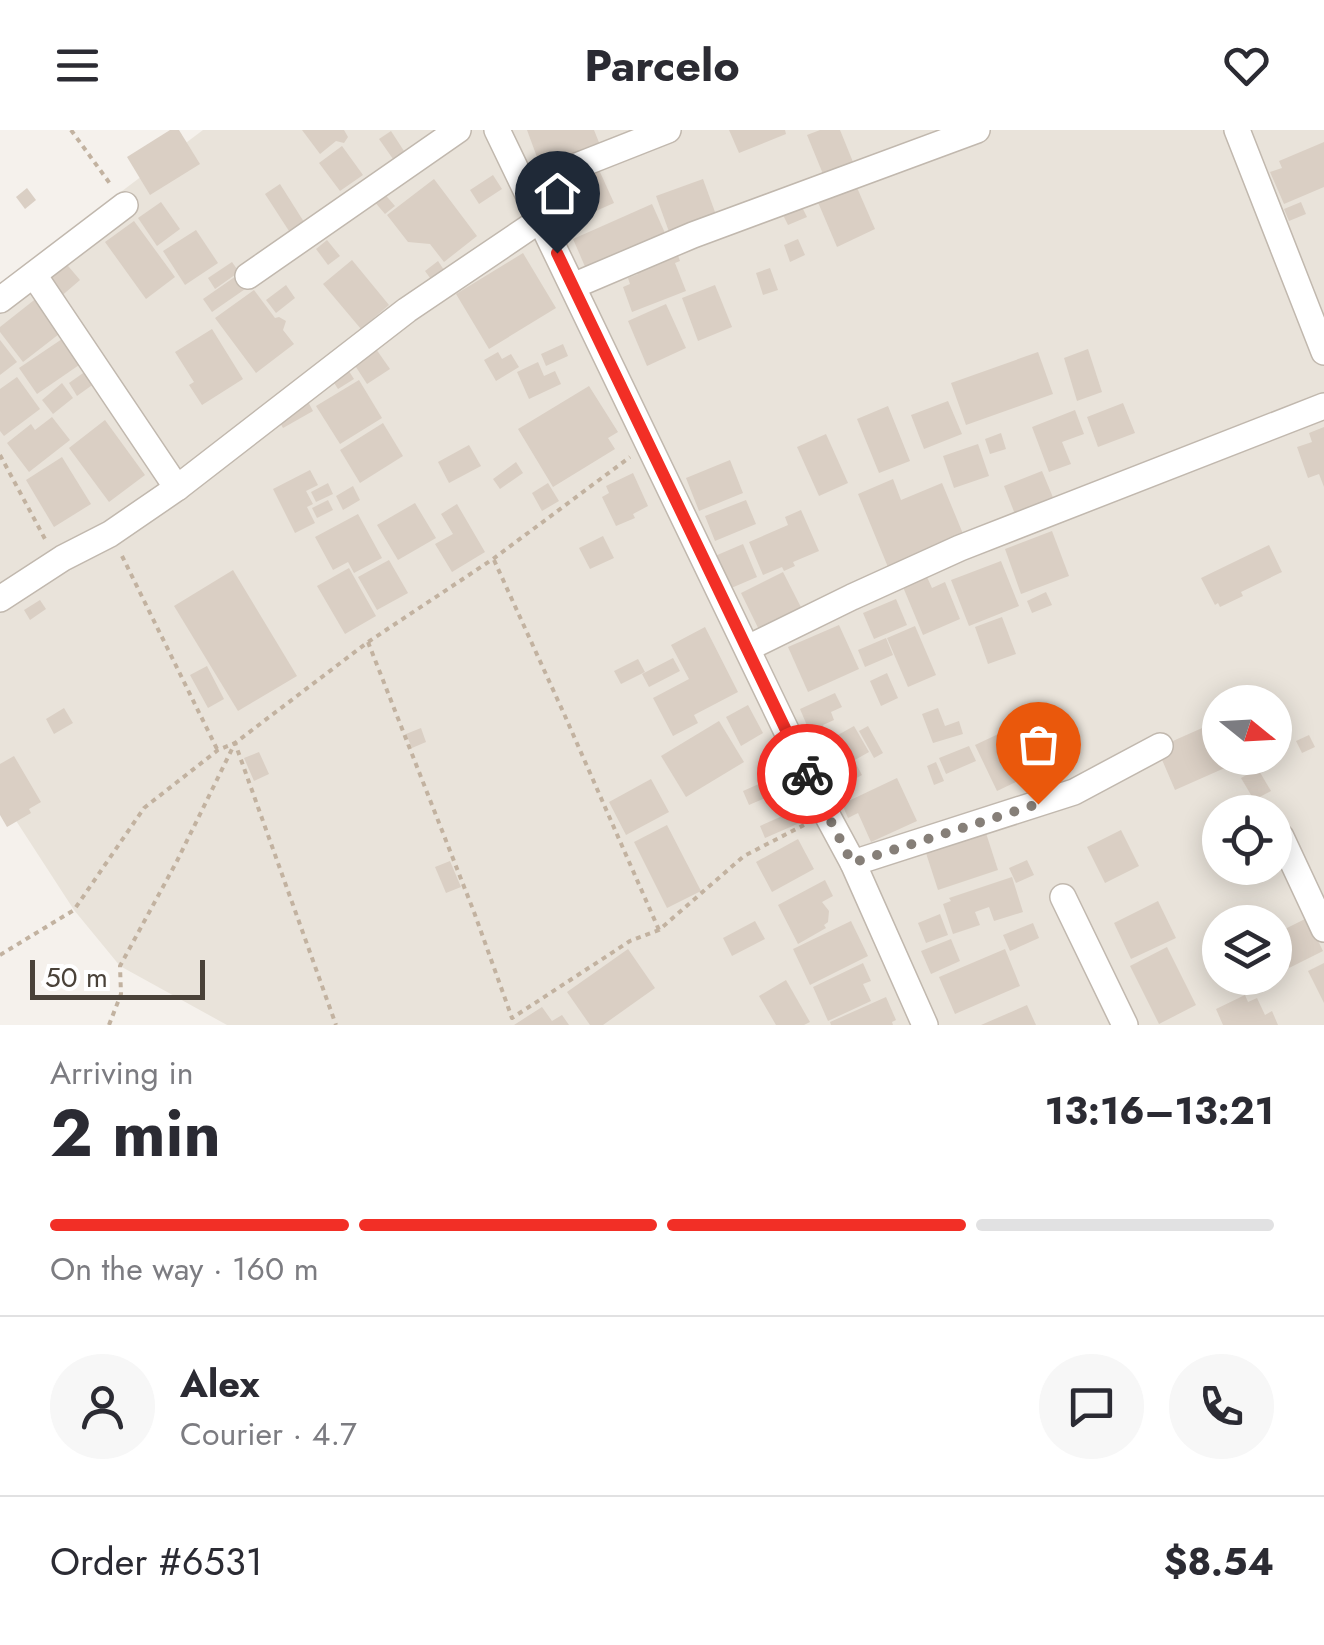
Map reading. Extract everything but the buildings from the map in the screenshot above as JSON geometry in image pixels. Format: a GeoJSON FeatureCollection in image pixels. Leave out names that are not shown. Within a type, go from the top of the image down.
{"type":"FeatureCollection","features":[{"type":"Feature","properties":{"kind":"street"},"geometry":{"type":"LineString","coordinates":[[248,276],[458,130]]}},
{"type":"Feature","properties":{"kind":"street"},"geometry":{"type":"LineString","coordinates":[[497,130],[852,863],[925,1025]]}},
{"type":"Feature","properties":{"kind":"street"},"geometry":{"type":"LineString","coordinates":[[526,186],[668,130]]}},
{"type":"Feature","properties":{"kind":"street"},"geometry":{"type":"LineString","coordinates":[[573,286],[692,235],[977,130]]}},
{"type":"Feature","properties":{"kind":"street"},"geometry":{"type":"LineString","coordinates":[[1237,130],[1324,352]]}},
{"type":"Feature","properties":{"kind":"street"},"geometry":{"type":"LineString","coordinates":[[0,300],[125,204]]}},
{"type":"Feature","properties":{"kind":"street"},"geometry":{"type":"LineString","coordinates":[[0,599],[63,558],[110,534],[177,488],[406,310],[540,220]]}},
{"type":"Feature","properties":{"kind":"street"},"geometry":{"type":"LineString","coordinates":[[34,275],[177,488]]}},
{"type":"Feature","properties":{"kind":"street"},"geometry":{"type":"LineString","coordinates":[[748,648],[960,548],[1324,406]]}},
{"type":"Feature","properties":{"kind":"street"},"geometry":{"type":"LineString","coordinates":[[852,863],[1074,792],[1160,746]]}},
{"type":"Feature","properties":{"kind":"street"},"geometry":{"type":"LineString","coordinates":[[1292,861],[1324,929]]}},
{"type":"Feature","properties":{"kind":"street"},"geometry":{"type":"LineString","coordinates":[[1063,897],[1125,1025]]}},
{"type":"Feature","properties":{"kind":"path"},"geometry":{"type":"LineString","coordinates":[[71,130],[125,204]]}},
{"type":"Feature","properties":{"kind":"path"},"geometry":{"type":"LineString","coordinates":[[0,955],[74,910],[144,808],[218,750],[235,742],[368,642],[493,559],[649,444]]}},
{"type":"Feature","properties":{"kind":"path"},"geometry":{"type":"LineString","coordinates":[[0,455],[54,555],[63,558]]}},
{"type":"Feature","properties":{"kind":"path"},"geometry":{"type":"LineString","coordinates":[[110,534],[218,750]]}},
{"type":"Feature","properties":{"kind":"path"},"geometry":{"type":"LineString","coordinates":[[493,559],[658,930]]}},
{"type":"Feature","properties":{"kind":"path"},"geometry":{"type":"LineString","coordinates":[[368,642],[512,1018],[630,941],[658,930],[744,856],[826,814]]}},
{"type":"Feature","properties":{"kind":"path"},"geometry":{"type":"LineString","coordinates":[[109,1025],[121,994],[120,966],[235,742]]}},
{"type":"Feature","properties":{"kind":"path"},"geometry":{"type":"LineString","coordinates":[[235,742],[336,1025]]}},
{"type":"Feature","properties":{"kind":"shaded area"},"geometry":{"type":"Polygon","coordinates":[[[203,130],[1324,130],[1324,1025],[227,1025],[120,966],[74,910],[0,796],[0,283],[203,130]]]}},
{"type":"Feature","properties":{"kind":"way so far"},"geometry":{"type":"LineString","coordinates":[[807,774],[852,863],[1038,804]]}},
{"type":"Feature","properties":{"kind":"route"},"geometry":{"type":"LineString","coordinates":[[557,253],[807,774]]}}]}
